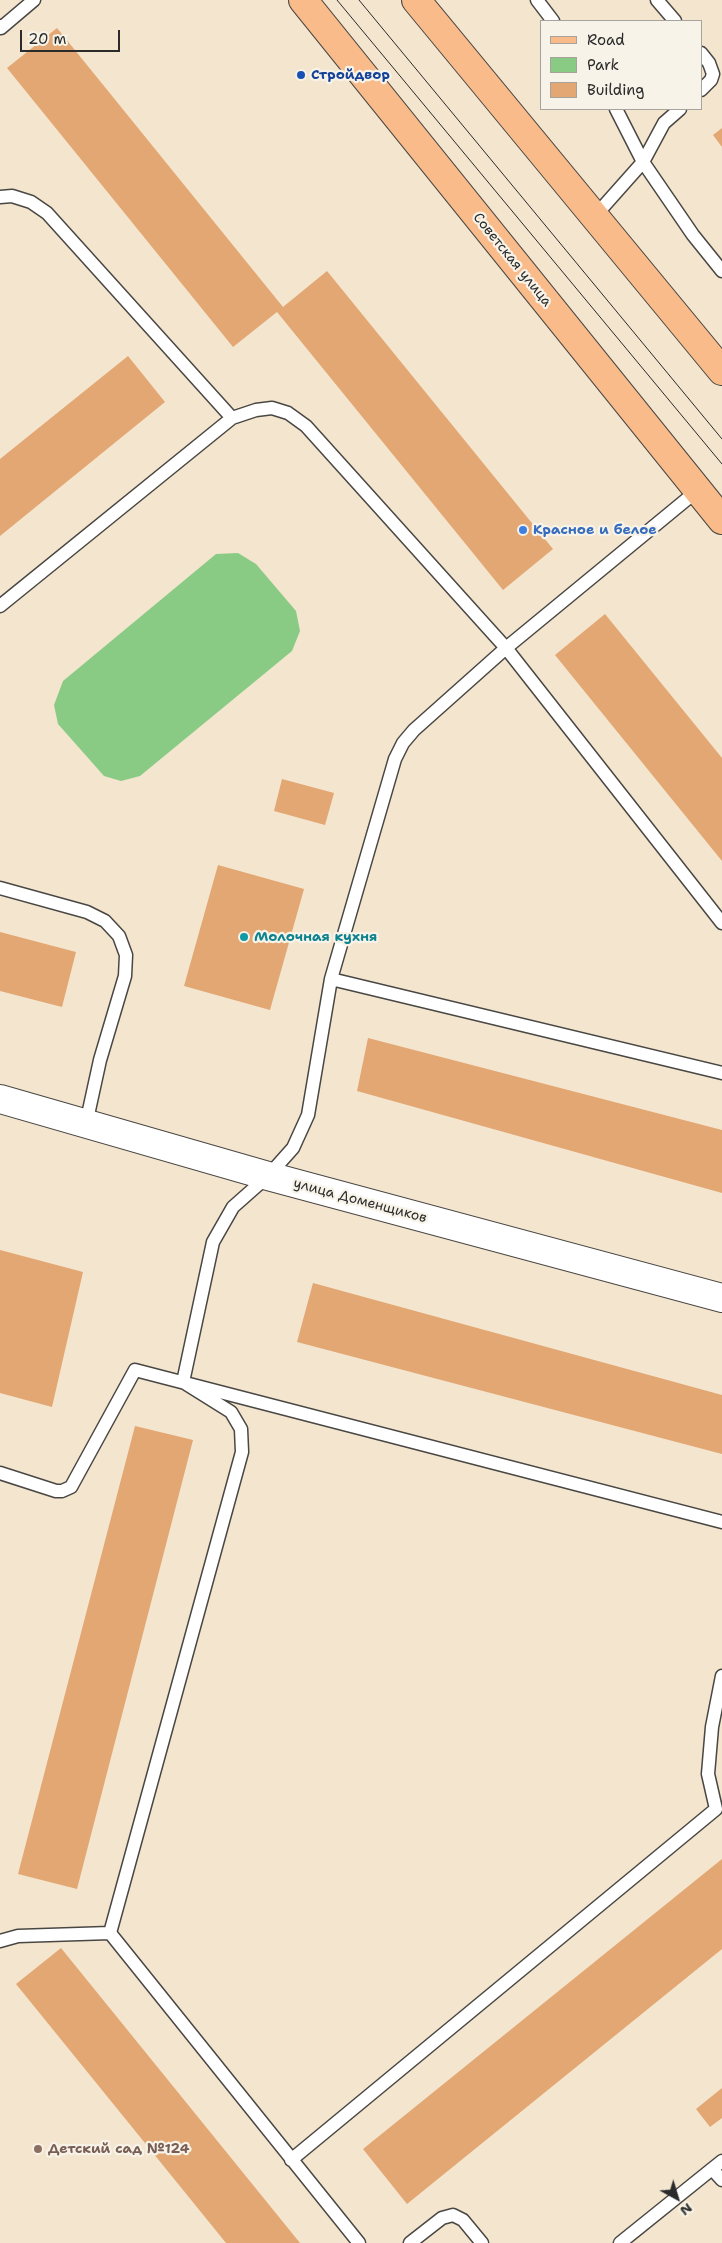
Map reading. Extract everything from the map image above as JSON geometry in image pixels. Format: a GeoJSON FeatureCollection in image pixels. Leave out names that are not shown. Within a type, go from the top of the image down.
{"type":"FeatureCollection","features":[{"type":"Feature","properties":{"kind":"main road","name":"Советская улица"},"geometry":{"type":"LineString","coordinates":[[303,0],[722,520]]}},
{"type":"Feature","properties":{"kind":"main road"},"geometry":{"type":"LineString","coordinates":[[416,0],[722,371]]}},
{"type":"Feature","properties":{"kind":"street","name":"улица Доменщиков"},"geometry":{"type":"LineString","coordinates":[[0,1099],[268,1176],[722,1298]]}},
{"type":"Feature","properties":{"kind":"lane"},"geometry":{"type":"LineString","coordinates":[[0,26],[1,28],[34,0]]}},
{"type":"Feature","properties":{"kind":"lane"},"geometry":{"type":"LineString","coordinates":[[537,0],[552,20]]}},
{"type":"Feature","properties":{"kind":"lane"},"geometry":{"type":"LineString","coordinates":[[657,0],[674,20]]}},
{"type":"Feature","properties":{"kind":"lane"},"geometry":{"type":"LineString","coordinates":[[702,54],[710,63],[713,74],[711,80],[702,89]]}},
{"type":"Feature","properties":{"kind":"lane"},"geometry":{"type":"LineString","coordinates":[[617,110],[643,162],[693,235],[722,271]]}},
{"type":"Feature","properties":{"kind":"lane"},"geometry":{"type":"LineString","coordinates":[[595,216],[643,162],[664,122],[679,110]]}},
{"type":"Feature","properties":{"kind":"lane"},"geometry":{"type":"LineString","coordinates":[[0,197],[12,196],[32,202],[47,213],[232,418]]}},
{"type":"Feature","properties":{"kind":"lane"},"geometry":{"type":"LineString","coordinates":[[0,606],[232,418],[256,410],[272,408],[288,413],[306,426],[506,648],[722,923]]}},
{"type":"Feature","properties":{"kind":"lane"},"geometry":{"type":"LineString","coordinates":[[183,1382],[213,1242],[232,1207],[268,1176],[293,1148],[308,1115],[331,979],[395,759],[403,743],[414,730],[506,648],[698,490]]}},
{"type":"Feature","properties":{"kind":"lane"},"geometry":{"type":"LineString","coordinates":[[0,888],[87,912],[105,921],[119,936],[126,955],[126,976],[100,1060],[86,1124]]}},
{"type":"Feature","properties":{"kind":"lane"},"geometry":{"type":"LineString","coordinates":[[331,979],[722,1073]]}},
{"type":"Feature","properties":{"kind":"lane"},"geometry":{"type":"LineString","coordinates":[[0,1473],[56,1490],[66,1490],[74,1483],[135,1370],[722,1522]]}},
{"type":"Feature","properties":{"kind":"lane"},"geometry":{"type":"LineString","coordinates":[[110,1933],[242,1452],[241,1429],[231,1412],[183,1382]]}},
{"type":"Feature","properties":{"kind":"lane"},"geometry":{"type":"LineString","coordinates":[[291,2160],[719,1812],[708,1774],[712,1727],[722,1676]]}},
{"type":"Feature","properties":{"kind":"lane"},"geometry":{"type":"LineString","coordinates":[[0,1941],[18,1936],[110,1933]]}},
{"type":"Feature","properties":{"kind":"lane"},"geometry":{"type":"LineString","coordinates":[[110,1933],[358,2243]]}},
{"type":"Feature","properties":{"kind":"lane"},"geometry":{"type":"LineString","coordinates":[[620,2243],[717,2165],[722,2180]]}},
{"type":"Feature","properties":{"kind":"lane"},"geometry":{"type":"LineString","coordinates":[[410,2243],[442,2218],[453,2214],[463,2220],[482,2243]]}},
{"type":"Feature","properties":{"kind":"green space"},"geometry":{"type":"Polygon","coordinates":[[[238,553],[256,564],[296,611],[300,631],[292,651],[140,776],[121,781],[104,776],[58,724],[54,705],[63,681],[216,554],[238,553]]]}},
{"type":"Feature","properties":{"kind":"building"},"geometry":{"type":"Polygon","coordinates":[[[57,28],[283,307],[327,271],[553,549],[503,590],[277,312],[233,347],[7,68],[57,28]]]}},
{"type":"Feature","properties":{"kind":"building"},"geometry":{"type":"Polygon","coordinates":[[[722,128],[722,147],[713,135],[722,128]]]}},
{"type":"Feature","properties":{"kind":"building"},"geometry":{"type":"Polygon","coordinates":[[[128,356],[165,402],[0,536],[0,459],[128,356]]]}},
{"type":"Feature","properties":{"kind":"building"},"geometry":{"type":"Polygon","coordinates":[[[605,614],[722,758],[722,861],[555,655],[605,614]]]}},
{"type":"Feature","properties":{"kind":"building"},"geometry":{"type":"Polygon","coordinates":[[[282,779],[334,793],[325,825],[274,811],[282,779]]]}},
{"type":"Feature","properties":{"kind":"building","name":"Молочная кухня"},"geometry":{"type":"Polygon","coordinates":[[[218,865],[304,889],[270,1010],[184,986],[218,865]]]}},
{"type":"Feature","properties":{"kind":"building"},"geometry":{"type":"Polygon","coordinates":[[[0,932],[76,952],[62,1007],[0,991],[0,932]]]}},
{"type":"Feature","properties":{"kind":"building"},"geometry":{"type":"Polygon","coordinates":[[[368,1038],[722,1130],[722,1193],[357,1091],[368,1038]]]}},
{"type":"Feature","properties":{"kind":"building"},"geometry":{"type":"Polygon","coordinates":[[[0,1250],[83,1272],[52,1407],[0,1393],[0,1250]]]}},
{"type":"Feature","properties":{"kind":"building"},"geometry":{"type":"Polygon","coordinates":[[[313,1283],[722,1395],[722,1454],[297,1342],[313,1283]]]}},
{"type":"Feature","properties":{"kind":"building"},"geometry":{"type":"Polygon","coordinates":[[[135,1426],[193,1440],[77,1889],[18,1874],[135,1426]]]}},
{"type":"Feature","properties":{"kind":"building"},"geometry":{"type":"Polygon","coordinates":[[[722,1859],[722,1949],[407,2204],[363,2149],[722,1859]]]}},
{"type":"Feature","properties":{"kind":"building"},"geometry":{"type":"Polygon","coordinates":[[[61,1948],[300,2243],[226,2243],[16,1984],[61,1948]]]}},
{"type":"Feature","properties":{"kind":"building"},"geometry":{"type":"Polygon","coordinates":[[[722,2088],[722,2118],[710,2127],[696,2109],[722,2088]]]}},
{"type":"Feature","properties":{"kind":"tram line"},"geometry":{"type":"LineString","coordinates":[[337,0],[722,464]]}},
{"type":"Feature","properties":{"kind":"tram line"},"geometry":{"type":"LineString","coordinates":[[359,0],[722,439]]}},
{"type":"Feature","properties":{"kind":"place","name":"Стройдвор"},"geometry":{"type":"Point","coordinates":[301,75]}},
{"type":"Feature","properties":{"kind":"place","name":"Красное и белое"},"geometry":{"type":"Point","coordinates":[523,530]}},
{"type":"Feature","properties":{"kind":"place","name":"Молочная кухня"},"geometry":{"type":"Point","coordinates":[244,937]}},
{"type":"Feature","properties":{"kind":"place","name":"Детский сад №124"},"geometry":{"type":"Point","coordinates":[38,2149]}}]}
